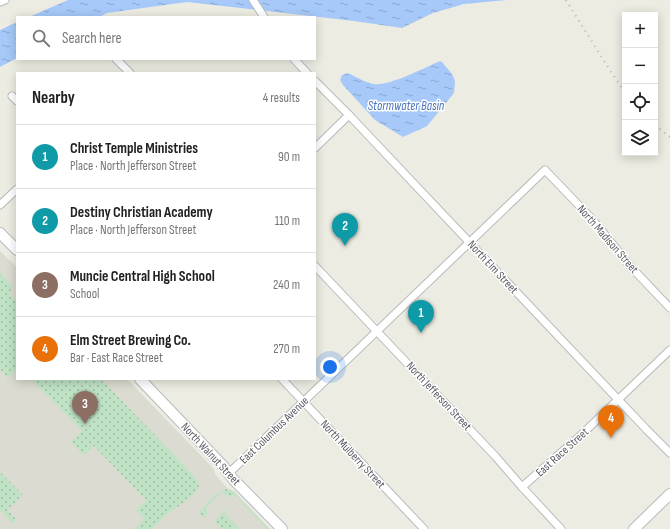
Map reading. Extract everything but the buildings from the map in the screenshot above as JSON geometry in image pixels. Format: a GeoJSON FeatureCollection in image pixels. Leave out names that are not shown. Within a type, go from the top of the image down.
{"type":"FeatureCollection","features":[{"type":"Feature","properties":{"kind":"main road"},"geometry":{"type":"LineString","coordinates":[[0,233],[16,249]]}},
{"type":"Feature","properties":{"kind":"main road","name":"North Walnut Street"},"geometry":{"type":"LineString","coordinates":[[141,380],[282,529]]}},
{"type":"Feature","properties":{"kind":"main road"},"geometry":{"type":"LineString","coordinates":[[634,529],[670,494]]}},
{"type":"Feature","properties":{"kind":"street"},"geometry":{"type":"LineString","coordinates":[[0,2],[5,0]]}},
{"type":"Feature","properties":{"kind":"street"},"geometry":{"type":"LineString","coordinates":[[253,0],[263,16]]}},
{"type":"Feature","properties":{"kind":"street"},"geometry":{"type":"LineString","coordinates":[[117,60],[129,72]]}},
{"type":"Feature","properties":{"kind":"street"},"geometry":{"type":"LineString","coordinates":[[295,60],[306,72]]}},
{"type":"Feature","properties":{"kind":"street","name":"North Elm Street"},"geometry":{"type":"LineString","coordinates":[[316,82],[670,453]]}},
{"type":"Feature","properties":{"kind":"street"},"geometry":{"type":"LineString","coordinates":[[316,147],[349,115]]}},
{"type":"Feature","properties":{"kind":"street","name":"East Columbus Avenue"},"geometry":{"type":"LineString","coordinates":[[229,473],[545,170]]}},
{"type":"Feature","properties":{"kind":"street","name":"North Madison Street"},"geometry":{"type":"LineString","coordinates":[[545,170],[593,220],[631,267],[670,308]]}},
{"type":"Feature","properties":{"kind":"street"},"geometry":{"type":"LineString","coordinates":[[0,205],[16,190]]}},
{"type":"Feature","properties":{"kind":"street","name":"North Jefferson Street"},"geometry":{"type":"LineString","coordinates":[[316,267],[496,457],[561,529]]}},
{"type":"Feature","properties":{"kind":"street","name":"East Race Street"},"geometry":{"type":"LineString","coordinates":[[522,487],[579,437],[670,350]]}},
{"type":"Feature","properties":{"kind":"street","name":"North Mulberry Street"},"geometry":{"type":"LineString","coordinates":[[283,380],[424,529]]}},
{"type":"Feature","properties":{"kind":"shaded area"},"geometry":{"type":"Polygon","coordinates":[[[0,251],[16,266],[16,380],[128,380],[214,469],[215,474],[227,488],[234,491],[270,529],[0,529],[0,251]]]}},
{"type":"Feature","properties":{"kind":"green space"},"geometry":{"type":"Polygon","coordinates":[[[0,273],[13,287],[9,293],[16,300],[16,370],[8,378],[0,369],[0,273]]]}},
{"type":"Feature","properties":{"kind":"green space"},"geometry":{"type":"Polygon","coordinates":[[[32,380],[102,380],[194,476],[198,481],[199,487],[196,492],[167,514],[152,529],[134,529],[144,519],[136,510],[146,500],[94,446],[84,455],[71,442],[82,431],[32,380]]]}},
{"type":"Feature","properties":{"kind":"green space"},"geometry":{"type":"Polygon","coordinates":[[[0,472],[23,495],[7,510],[17,520],[13,524],[0,510],[0,472]]]}},
{"type":"Feature","properties":{"kind":"green space"},"geometry":{"type":"Polygon","coordinates":[[[228,489],[234,492],[269,529],[267,529],[234,494],[228,497],[222,492],[205,509],[208,513],[204,518],[199,512],[216,495],[224,490],[228,489]]]}},
{"type":"Feature","properties":{"kind":"green space"},"geometry":{"type":"Polygon","coordinates":[[[227,508],[225,514],[240,529],[222,529],[214,521],[227,508]]]}},
{"type":"Feature","properties":{"kind":"water"},"geometry":{"type":"Polygon","coordinates":[[[68,0],[507,0],[464,4],[433,13],[402,28],[316,16],[187,2],[107,13],[101,16],[31,16],[68,0]]]}},
{"type":"Feature","properties":{"kind":"water"},"geometry":{"type":"Polygon","coordinates":[[[16,22],[16,59],[0,67],[0,30],[16,22]]]}},
{"type":"Feature","properties":{"kind":"water","name":"Stormwater Basin"},"geometry":{"type":"Polygon","coordinates":[[[440,61],[452,74],[455,81],[454,93],[427,126],[403,137],[375,120],[340,80],[342,75],[348,73],[373,84],[388,83],[440,61]]]}},
{"type":"Feature","properties":{"kind":"railway"},"geometry":{"type":"LineString","coordinates":[[566,0],[622,88]]}},
{"type":"Feature","properties":{"kind":"railway"},"geometry":{"type":"LineString","coordinates":[[658,127],[670,137]]}},
{"type":"Feature","properties":{"kind":"place","name":"Destiny Christian Academy"},"geometry":{"type":"Point","coordinates":[345,246]}},
{"type":"Feature","properties":{"kind":"place","name":"Christ Temple Ministries"},"geometry":{"type":"Point","coordinates":[421,333]}},
{"type":"Feature","properties":{"kind":"place","name":"Muncie Central High School"},"geometry":{"type":"Point","coordinates":[85,424]}},
{"type":"Feature","properties":{"kind":"place","name":"Elm Street Brewing Co."},"geometry":{"type":"Point","coordinates":[611,438]}}]}
